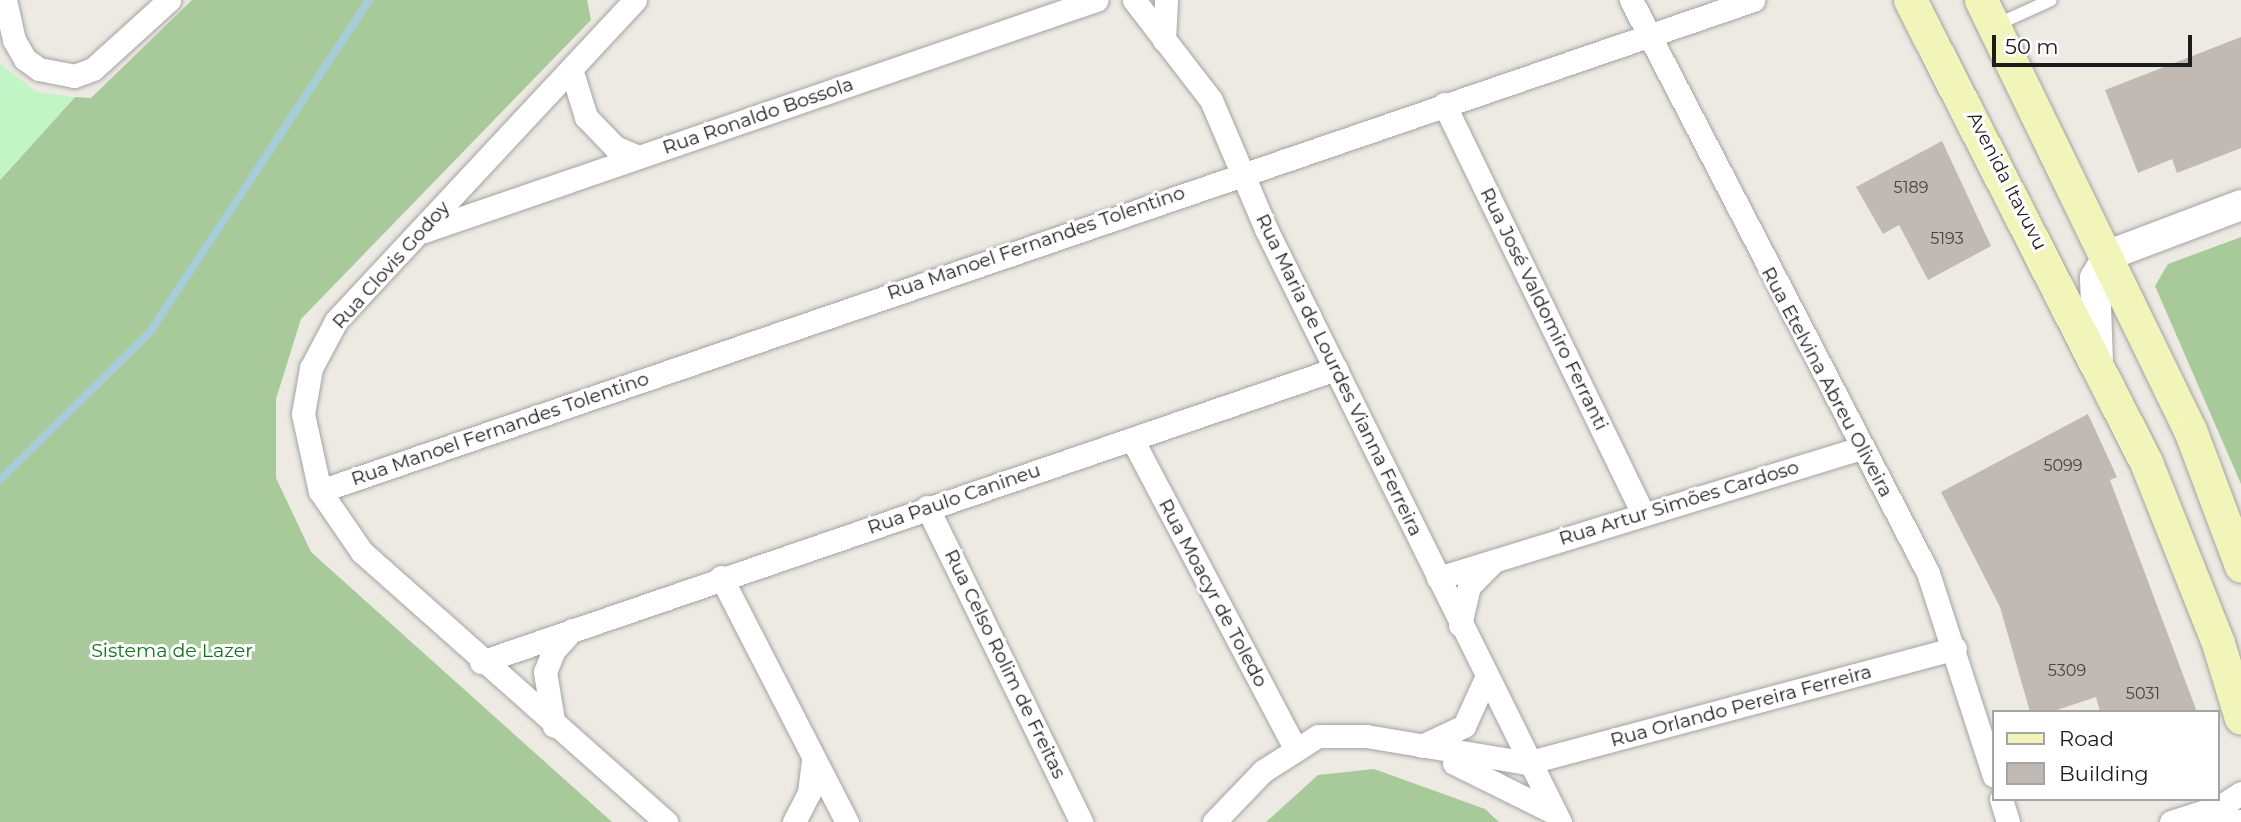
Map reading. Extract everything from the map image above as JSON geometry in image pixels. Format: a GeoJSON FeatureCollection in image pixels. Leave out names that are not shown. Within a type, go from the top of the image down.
{"type":"FeatureCollection","features":[{"type":"Feature","properties":{"kind":"main road","name":"Avenida Itavuvu"},"geometry":{"type":"LineString","coordinates":[[1910,0],[2098,363],[2151,475],[2218,643],[2241,718]]}},
{"type":"Feature","properties":{"kind":"main road"},"geometry":{"type":"LineString","coordinates":[[1988,13],[2109,255],[2190,430],[2241,566]]}},
{"type":"Feature","properties":{"kind":"street"},"geometry":{"type":"LineString","coordinates":[[5,0],[14,40],[26,59],[39,69],[74,76],[93,69],[161,7]]}},
{"type":"Feature","properties":{"kind":"street","name":"Rua Clovis Godoy"},"geometry":{"type":"LineString","coordinates":[[635,0],[335,321],[311,368],[303,414],[320,491],[362,552],[481,662],[666,822]]}},
{"type":"Feature","properties":{"kind":"street","name":"Rua Ronaldo Bossola"},"geometry":{"type":"LineString","coordinates":[[421,232],[1065,6],[1096,0]]}},
{"type":"Feature","properties":{"kind":"street","name":"Rua Maria de Lourdes Vianna Ferreira"},"geometry":{"type":"LineString","coordinates":[[1134,0],[1211,100],[1336,369],[1531,771]]}},
{"type":"Feature","properties":{"kind":"street"},"geometry":{"type":"LineString","coordinates":[[1164,40],[1166,0]]}},
{"type":"Feature","properties":{"kind":"street","name":"Rua Etelvina Abreu Oliveira"},"geometry":{"type":"LineString","coordinates":[[1631,0],[1646,34],[1860,448],[1928,573],[1955,648],[1993,773]]}},
{"type":"Feature","properties":{"kind":"street","name":"Rua Manoel Fernandes Tolentino"},"geometry":{"type":"LineString","coordinates":[[320,491],[1242,171],[1753,0]]}},
{"type":"Feature","properties":{"kind":"street"},"geometry":{"type":"LineString","coordinates":[[571,69],[576,100],[592,125],[615,147],[638,157]]}},
{"type":"Feature","properties":{"kind":"street","name":"Rua José Valdomiro Ferranti"},"geometry":{"type":"LineString","coordinates":[[1444,104],[1643,514]]}},
{"type":"Feature","properties":{"kind":"street"},"geometry":{"type":"LineString","coordinates":[[2109,255],[2241,205]]}},
{"type":"Feature","properties":{"kind":"street","name":"Avenida Itavuvu"},"geometry":{"type":"LineString","coordinates":[[2098,363],[2095,278],[2109,255]]}},
{"type":"Feature","properties":{"kind":"street","name":"Rua Paulo Canineu"},"geometry":{"type":"LineString","coordinates":[[481,662],[721,577],[1336,369]]}},
{"type":"Feature","properties":{"kind":"street","name":"Rua Moacyr de Toledo"},"geometry":{"type":"LineString","coordinates":[[1132,439],[1294,748]]}},
{"type":"Feature","properties":{"kind":"street","name":"Rua Artur Simões Cardoso"},"geometry":{"type":"LineString","coordinates":[[1438,578],[1860,448]]}},
{"type":"Feature","properties":{"kind":"street","name":"Rua Celso Rolim de Freitas"},"geometry":{"type":"LineString","coordinates":[[927,507],[1081,822]]}},
{"type":"Feature","properties":{"kind":"street","name":"Rua Artur Simões Cardoso"},"geometry":{"type":"LineString","coordinates":[[1460,625],[1469,586],[1497,559]]}},
{"type":"Feature","properties":{"kind":"street"},"geometry":{"type":"LineString","coordinates":[[721,577],[847,822]]}},
{"type":"Feature","properties":{"kind":"street"},"geometry":{"type":"LineString","coordinates":[[554,726],[545,672],[554,650],[572,630]]}},
{"type":"Feature","properties":{"kind":"street","name":"Rua Orlando Pereira Ferreira"},"geometry":{"type":"LineString","coordinates":[[1531,771],[1955,648]]}},
{"type":"Feature","properties":{"kind":"street"},"geometry":{"type":"LineString","coordinates":[[1415,748],[1464,726],[1486,678]]}},
{"type":"Feature","properties":{"kind":"street"},"geometry":{"type":"LineString","coordinates":[[1214,822],[1263,771],[1294,748],[1342,733],[1531,771],[1558,818]]}},
{"type":"Feature","properties":{"kind":"street"},"geometry":{"type":"LineString","coordinates":[[1415,748],[1486,775],[1558,818]]}},
{"type":"Feature","properties":{"kind":"street"},"geometry":{"type":"LineString","coordinates":[[794,822],[809,793],[813,759]]}},
{"type":"Feature","properties":{"kind":"street"},"geometry":{"type":"LineString","coordinates":[[813,759],[828,822]]}},
{"type":"Feature","properties":{"kind":"street"},"geometry":{"type":"LineString","coordinates":[[1486,775],[1531,771]]}},
{"type":"Feature","properties":{"kind":"street"},"geometry":{"type":"LineString","coordinates":[[2175,821],[2241,793]]}},
{"type":"Feature","properties":{"kind":"street"},"geometry":{"type":"LineString","coordinates":[[2002,801],[2008,822]]}},
{"type":"Feature","properties":{"kind":"street"},"geometry":{"type":"LineString","coordinates":[[2175,821],[2241,821]]}},
{"type":"Feature","properties":{"kind":"lane"},"geometry":{"type":"LineString","coordinates":[[1988,13],[2051,0]]}},
{"type":"Feature","properties":{"kind":"green space","name":"Sistema de Lazer"},"geometry":{"type":"Polygon","coordinates":[[[192,0],[587,0],[591,20],[301,319],[276,399],[276,478],[311,552],[612,822],[0,822],[0,180],[75,97],[91,98],[192,0]]]}},
{"type":"Feature","properties":{"kind":"green space"},"geometry":{"type":"Polygon","coordinates":[[[0,64],[37,92],[75,97],[0,180],[0,64]]]}},
{"type":"Feature","properties":{"kind":"green space"},"geometry":{"type":"Polygon","coordinates":[[[2241,237],[2241,484],[2155,286],[2168,264],[2241,237]]]}},
{"type":"Feature","properties":{"kind":"green space"},"geometry":{"type":"Polygon","coordinates":[[[1374,769],[1485,809],[1499,822],[1266,822],[1318,775],[1374,769]]]}},
{"type":"Feature","properties":{"kind":"building"},"geometry":{"type":"Polygon","coordinates":[[[2241,37],[2241,148],[2177,173],[2172,159],[2138,173],[2105,90],[2241,37]]]}},
{"type":"Feature","properties":{"kind":"building"},"geometry":{"type":"Polygon","coordinates":[[[1942,141],[1991,246],[1928,280],[1899,225],[1883,234],[1856,187],[1942,141]]]}},
{"type":"Feature","properties":{"kind":"building"},"geometry":{"type":"Polygon","coordinates":[[[2088,414],[2117,477],[2110,480],[2196,710],[2099,710],[2096,697],[2057,710],[2029,710],[2000,607],[1941,492],[2088,414]]]}},
{"type":"Feature","properties":{"kind":"waterway"},"geometry":{"type":"LineString","coordinates":[[0,480],[150,332],[369,0]]}}]}
